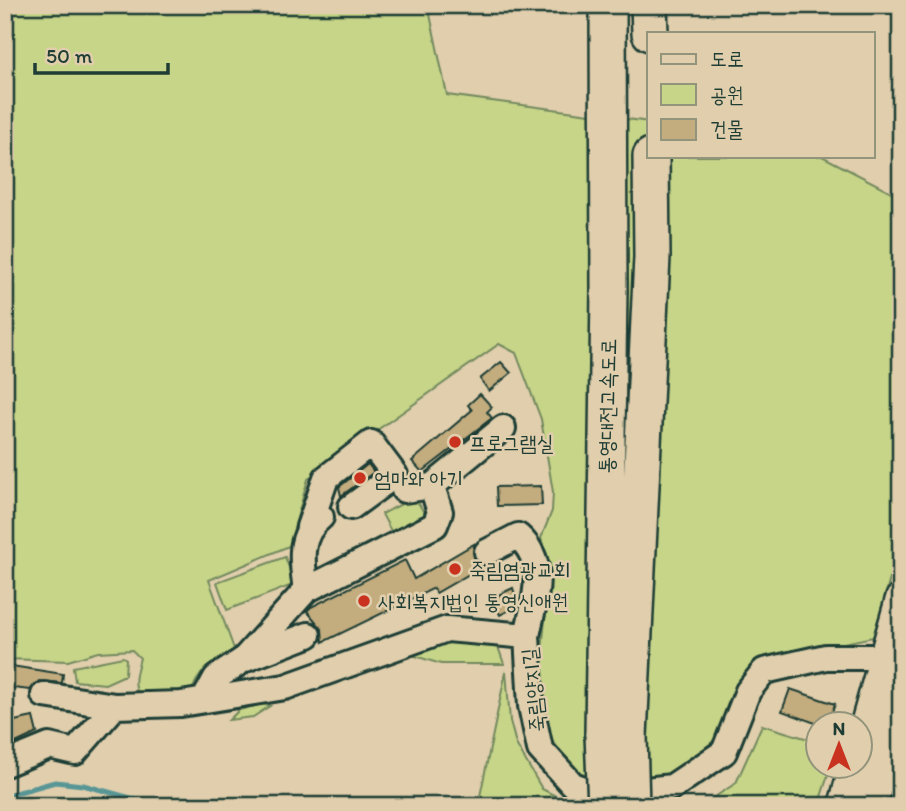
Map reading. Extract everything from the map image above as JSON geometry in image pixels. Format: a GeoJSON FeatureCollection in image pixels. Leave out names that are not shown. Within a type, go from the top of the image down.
{"type":"FeatureCollection","features":[{"type":"Feature","properties":{"kind":"highway","name":"통영대전고속도로"},"geometry":{"type":"LineString","coordinates":[[608,5],[609,290],[616,736],[631,806]]}},
{"type":"Feature","properties":{"kind":"highway"},"geometry":{"type":"LineString","coordinates":[[649,5],[650,32]]}},
{"type":"Feature","properties":{"kind":"highway","name":"통영대전고속도로"},"geometry":{"type":"LineString","coordinates":[[606,806],[616,736],[652,257],[651,158]]}},
{"type":"Feature","properties":{"kind":"main road"},"geometry":{"type":"LineString","coordinates":[[870,710],[901,599]]}},
{"type":"Feature","properties":{"kind":"main road"},"geometry":{"type":"LineString","coordinates":[[871,806],[901,700]]}},
{"type":"Feature","properties":{"kind":"main road"},"geometry":{"type":"LineString","coordinates":[[844,806],[851,780]]}},
{"type":"Feature","properties":{"kind":"street"},"geometry":{"type":"LineString","coordinates":[[404,489],[432,486],[503,428]]}},
{"type":"Feature","properties":{"kind":"street"},"geometry":{"type":"LineString","coordinates":[[306,590],[301,556],[309,527],[326,478],[370,443],[395,475],[309,527]]}},
{"type":"Feature","properties":{"kind":"street"},"geometry":{"type":"LineString","coordinates":[[243,660],[306,590],[435,526],[440,512],[432,486]]}},
{"type":"Feature","properties":{"kind":"street"},"geometry":{"type":"LineString","coordinates":[[487,552],[518,536],[529,545],[539,570],[527,636]]}},
{"type":"Feature","properties":{"kind":"street","name":"죽림양지길"},"geometry":{"type":"LineString","coordinates":[[44,695],[115,706],[204,700],[285,687],[379,651],[447,629],[527,636],[531,706],[540,750],[572,785],[595,796],[673,787],[724,751],[748,691],[764,671],[826,657],[884,657]]}},
{"type":"Feature","properties":{"kind":"street"},"geometry":{"type":"LineString","coordinates":[[204,700],[216,678],[243,660],[308,635]]}},
{"type":"Feature","properties":{"kind":"street"},"geometry":{"type":"LineString","coordinates":[[5,764],[49,746],[75,751],[115,706]]}},
{"type":"Feature","properties":{"kind":"green space"},"geometry":{"type":"Polygon","coordinates":[[[5,5],[428,5],[447,95],[647,122],[647,158],[826,158],[901,197],[901,541],[873,637],[795,653],[720,735],[675,774],[655,782],[613,781],[573,771],[545,742],[538,691],[550,569],[541,538],[552,511],[553,492],[541,419],[516,353],[499,344],[308,479],[289,546],[209,580],[234,649],[202,673],[191,695],[142,699],[135,685],[140,658],[132,650],[98,652],[68,661],[5,659],[5,5]]]}},
{"type":"Feature","properties":{"kind":"green space"},"geometry":{"type":"Polygon","coordinates":[[[415,497],[427,518],[393,535],[382,514],[415,497]]]}},
{"type":"Feature","properties":{"kind":"green space"},"geometry":{"type":"Polygon","coordinates":[[[285,557],[295,584],[227,610],[217,582],[285,557]]]}},
{"type":"Feature","properties":{"kind":"green space"},"geometry":{"type":"Polygon","coordinates":[[[444,638],[497,644],[504,664],[441,664],[405,653],[444,638]]]}},
{"type":"Feature","properties":{"kind":"green space"},"geometry":{"type":"Polygon","coordinates":[[[123,657],[126,659],[125,675],[105,684],[75,681],[73,667],[123,657]]]}},
{"type":"Feature","properties":{"kind":"green space"},"geometry":{"type":"Polygon","coordinates":[[[506,671],[510,721],[516,744],[542,789],[575,806],[478,806],[506,671]]]}},
{"type":"Feature","properties":{"kind":"green space"},"geometry":{"type":"Polygon","coordinates":[[[262,704],[270,706],[253,717],[229,720],[239,710],[262,704]]]}},
{"type":"Feature","properties":{"kind":"green space"},"geometry":{"type":"Polygon","coordinates":[[[762,725],[804,738],[804,780],[826,780],[818,806],[771,806],[757,802],[756,806],[701,806],[736,783],[762,725]]]}},
{"type":"Feature","properties":{"kind":"building"},"geometry":{"type":"Polygon","coordinates":[[[501,362],[511,373],[489,391],[480,379],[501,362]]]}},
{"type":"Feature","properties":{"kind":"building","name":"프로그램실"},"geometry":{"type":"Polygon","coordinates":[[[480,394],[492,407],[487,412],[492,418],[422,472],[412,461],[472,410],[468,405],[480,394]]]}},
{"type":"Feature","properties":{"kind":"building"},"geometry":{"type":"Polygon","coordinates":[[[368,464],[374,472],[341,496],[339,487],[368,464]]]}},
{"type":"Feature","properties":{"kind":"building"},"geometry":{"type":"Polygon","coordinates":[[[541,486],[542,505],[497,506],[496,487],[541,486]]]}},
{"type":"Feature","properties":{"kind":"building","name":"사회복지법인 통영신애원"},"geometry":{"type":"Polygon","coordinates":[[[474,544],[474,558],[483,566],[436,593],[434,588],[323,642],[322,629],[307,611],[311,607],[405,560],[414,579],[474,544]]]}},
{"type":"Feature","properties":{"kind":"building"},"geometry":{"type":"Polygon","coordinates":[[[513,588],[518,606],[500,615],[492,598],[513,588]]]}},
{"type":"Feature","properties":{"kind":"building"},"geometry":{"type":"Polygon","coordinates":[[[5,665],[63,674],[62,683],[39,681],[30,690],[5,687],[5,665]]]}},
{"type":"Feature","properties":{"kind":"building"},"geometry":{"type":"Polygon","coordinates":[[[790,689],[835,704],[833,710],[804,710],[804,719],[782,711],[790,689]]]}},
{"type":"Feature","properties":{"kind":"building"},"geometry":{"type":"Polygon","coordinates":[[[33,717],[37,733],[5,748],[5,723],[33,717]]]}},
{"type":"Feature","properties":{"kind":"waterway"},"geometry":{"type":"LineString","coordinates":[[5,796],[55,782],[83,785],[160,806]]}},
{"type":"Feature","properties":{"kind":"place","name":"프로그램실"},"geometry":{"type":"Point","coordinates":[455,442]}},
{"type":"Feature","properties":{"kind":"place","name":"엄마와 아기"},"geometry":{"type":"Point","coordinates":[360,478]}},
{"type":"Feature","properties":{"kind":"place","name":"죽림염광교회"},"geometry":{"type":"Point","coordinates":[455,569]}},
{"type":"Feature","properties":{"kind":"place","name":"사회복지법인 통영신애원"},"geometry":{"type":"Point","coordinates":[364,601]}}]}
